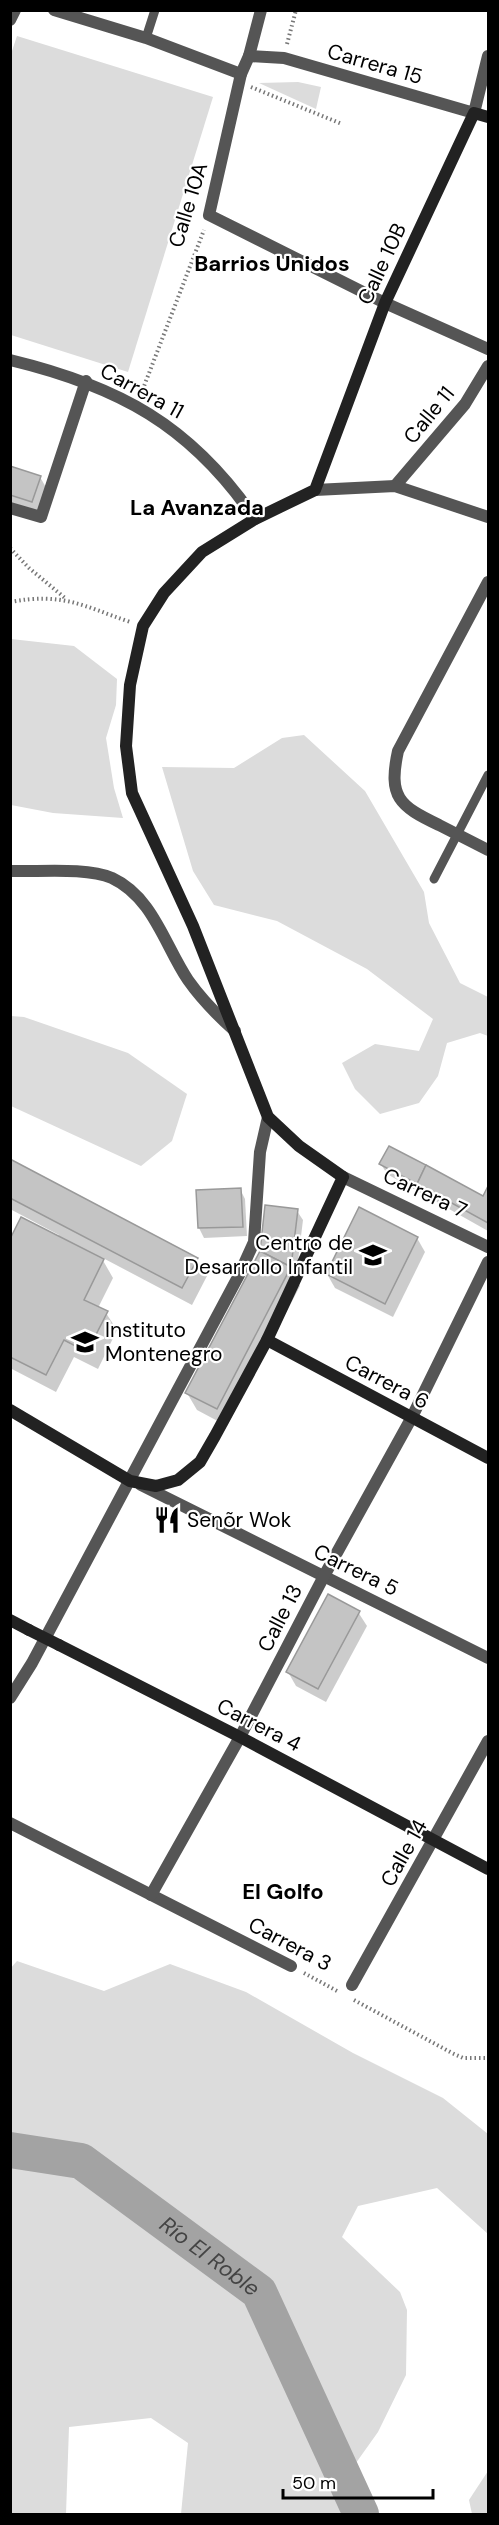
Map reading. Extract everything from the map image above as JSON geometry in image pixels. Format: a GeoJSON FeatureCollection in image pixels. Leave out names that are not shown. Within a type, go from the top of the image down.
{"type":"FeatureCollection","features":[{"type":"Feature","properties":{"kind":"main road","name":"Carrera 15"},"geometry":{"type":"LineString","coordinates":[[474,113],[489,117]]}},
{"type":"Feature","properties":{"kind":"main road","name":"Calle 10B"},"geometry":{"type":"LineString","coordinates":[[315,490],[385,303],[474,113]]}},
{"type":"Feature","properties":{"kind":"main road"},"geometry":{"type":"LineString","coordinates":[[136,1483],[156,1486],[178,1480],[200,1462],[267,1340],[344,1177],[299,1146],[268,1117],[193,926],[132,793],[126,746],[130,685],[142,626],[182,571],[202,552],[255,519],[315,490]]}},
{"type":"Feature","properties":{"kind":"main road","name":"Carrera 6"},"geometry":{"type":"LineString","coordinates":[[267,1340],[489,1458]]}},
{"type":"Feature","properties":{"kind":"main road","name":"Carrera 5"},"geometry":{"type":"LineString","coordinates":[[10,1410],[136,1483]]}},
{"type":"Feature","properties":{"kind":"main road","name":"Carrera 4"},"geometry":{"type":"LineString","coordinates":[[10,1620],[240,1737],[489,1869]]}},
{"type":"Feature","properties":{"kind":"street"},"geometry":{"type":"LineString","coordinates":[[10,20],[15,10]]}},
{"type":"Feature","properties":{"kind":"street"},"geometry":{"type":"LineString","coordinates":[[54,10],[146,38],[241,74]]}},
{"type":"Feature","properties":{"kind":"street","name":"Calle 10A"},"geometry":{"type":"LineString","coordinates":[[209,215],[241,74],[249,56],[261,10]]}},
{"type":"Feature","properties":{"kind":"street","name":"Carrera 15"},"geometry":{"type":"LineString","coordinates":[[249,56],[284,58],[474,113]]}},
{"type":"Feature","properties":{"kind":"street","name":"Calle 10B"},"geometry":{"type":"LineString","coordinates":[[474,113],[489,56]]}},
{"type":"Feature","properties":{"kind":"street"},"geometry":{"type":"LineString","coordinates":[[209,215],[385,303],[489,349]]}},
{"type":"Feature","properties":{"kind":"street","name":"Carrera 11"},"geometry":{"type":"LineString","coordinates":[[10,360],[86,381],[137,406],[187,440],[245,504],[255,519]]}},
{"type":"Feature","properties":{"kind":"street","name":"Calle 11"},"geometry":{"type":"LineString","coordinates":[[395,486],[465,404],[489,366]]}},
{"type":"Feature","properties":{"kind":"street"},"geometry":{"type":"LineString","coordinates":[[10,508],[41,517],[86,381]]}},
{"type":"Feature","properties":{"kind":"street"},"geometry":{"type":"LineString","coordinates":[[315,490],[395,486],[489,517]]}},
{"type":"Feature","properties":{"kind":"street"},"geometry":{"type":"LineString","coordinates":[[489,582],[399,751],[393,774],[399,795],[406,808],[417,816],[489,850]]}},
{"type":"Feature","properties":{"kind":"street"},"geometry":{"type":"LineString","coordinates":[[10,871],[89,873],[112,878],[132,893],[162,929],[193,986],[210,1010],[235,1031]]}},
{"type":"Feature","properties":{"kind":"street"},"geometry":{"type":"LineString","coordinates":[[10,1698],[136,1483],[182,1378],[239,1275],[254,1242],[260,1152],[268,1117]]}},
{"type":"Feature","properties":{"kind":"street","name":"Carrera 7"},"geometry":{"type":"LineString","coordinates":[[344,1177],[489,1247]]}},
{"type":"Feature","properties":{"kind":"street","name":"Calle 13"},"geometry":{"type":"LineString","coordinates":[[151,1895],[240,1737],[324,1576],[412,1417],[489,1262]]}},
{"type":"Feature","properties":{"kind":"street","name":"Carrera 5"},"geometry":{"type":"LineString","coordinates":[[136,1483],[489,1658]]}},
{"type":"Feature","properties":{"kind":"street","name":"Calle 14"},"geometry":{"type":"LineString","coordinates":[[352,1985],[489,1741]]}},
{"type":"Feature","properties":{"kind":"street","name":"Carrera 3"},"geometry":{"type":"LineString","coordinates":[[10,1823],[291,1966]]}},
{"type":"Feature","properties":{"kind":"lane"},"geometry":{"type":"LineString","coordinates":[[146,38],[155,10]]}},
{"type":"Feature","properties":{"kind":"lane"},"geometry":{"type":"LineString","coordinates":[[434,879],[489,775]]}},
{"type":"Feature","properties":{"kind":"path"},"geometry":{"type":"LineString","coordinates":[[288,39],[296,10]]}},
{"type":"Feature","properties":{"kind":"path"},"geometry":{"type":"LineString","coordinates":[[241,74],[249,86],[342,124]]}},
{"type":"Feature","properties":{"kind":"path","name":"Calle 10A"},"geometry":{"type":"LineString","coordinates":[[137,406],[209,215]]}},
{"type":"Feature","properties":{"kind":"path"},"geometry":{"type":"LineString","coordinates":[[10,548],[29,568],[67,599]]}},
{"type":"Feature","properties":{"kind":"path"},"geometry":{"type":"LineString","coordinates":[[10,602],[33,597],[67,599],[142,626]]}},
{"type":"Feature","properties":{"kind":"path","name":"Carrera 3"},"geometry":{"type":"LineString","coordinates":[[291,1966],[341,1994]]}},
{"type":"Feature","properties":{"kind":"path"},"geometry":{"type":"LineString","coordinates":[[351,1999],[463,2058],[489,2058]]}},
{"type":"Feature","properties":{"kind":"shaded area"},"geometry":{"type":"Polygon","coordinates":[[[17,36],[213,97],[128,372],[11,335],[10,57],[17,36]]]}},
{"type":"Feature","properties":{"kind":"shaded area"},"geometry":{"type":"Polygon","coordinates":[[[298,82],[321,87],[316,109],[259,83],[298,82]]]}},
{"type":"Feature","properties":{"kind":"shaded area"},"geometry":{"type":"Polygon","coordinates":[[[11,639],[74,646],[117,679],[116,705],[106,738],[114,788],[123,818],[53,813],[11,805],[11,639]]]}},
{"type":"Feature","properties":{"kind":"shaded area"},"geometry":{"type":"Polygon","coordinates":[[[304,735],[365,791],[424,892],[429,923],[460,983],[488,997],[488,1036],[480,1033],[447,1043],[438,1076],[419,1103],[380,1114],[355,1089],[342,1063],[375,1044],[419,1051],[433,1019],[367,969],[277,921],[214,905],[193,871],[162,767],[234,768],[282,738],[304,735]]]}},
{"type":"Feature","properties":{"kind":"shaded area"},"geometry":{"type":"Polygon","coordinates":[[[11,1016],[24,1017],[128,1053],[187,1094],[172,1141],[141,1166],[11,1106],[11,1016]]]}},
{"type":"Feature","properties":{"kind":"shaded area"},"geometry":{"type":"Polygon","coordinates":[[[17,1961],[104,1991],[170,1964],[246,1992],[353,2053],[443,2098],[488,2134],[488,2234],[437,2188],[358,2206],[342,2237],[400,2292],[407,2310],[406,2375],[378,2432],[336,2491],[346,2514],[181,2514],[188,2443],[151,2418],[69,2427],[66,2514],[11,2514],[10,1969],[17,1961]]]}},
{"type":"Feature","properties":{"kind":"shaded area"},"geometry":{"type":"Polygon","coordinates":[[[488,2471],[488,2514],[472,2514],[469,2500],[488,2471]]]}},
{"type":"Feature","properties":{"kind":"building"},"geometry":{"type":"Polygon","coordinates":[[[10,466],[41,476],[32,502],[10,495],[10,466]]]}},
{"type":"Feature","properties":{"kind":"building"},"geometry":{"type":"Polygon","coordinates":[[[389,1146],[426,1165],[417,1184],[379,1164],[389,1146]]]}},
{"type":"Feature","properties":{"kind":"building"},"geometry":{"type":"Polygon","coordinates":[[[10,1159],[198,1258],[182,1288],[10,1198],[10,1159]]]}},
{"type":"Feature","properties":{"kind":"building"},"geometry":{"type":"Polygon","coordinates":[[[426,1165],[483,1196],[488,1186],[488,1223],[417,1184],[426,1165]]]}},
{"type":"Feature","properties":{"kind":"building"},"geometry":{"type":"Polygon","coordinates":[[[241,1188],[243,1227],[198,1228],[196,1190],[241,1188]]]}},
{"type":"Feature","properties":{"kind":"building"},"geometry":{"type":"Polygon","coordinates":[[[265,1205],[298,1209],[291,1267],[260,1251],[265,1205]]]}},
{"type":"Feature","properties":{"kind":"building"},"geometry":{"type":"Polygon","coordinates":[[[359,1207],[418,1237],[385,1304],[326,1274],[359,1207]]]}},
{"type":"Feature","properties":{"kind":"building"},"geometry":{"type":"Polygon","coordinates":[[[21,1217],[104,1259],[84,1300],[108,1311],[87,1352],[64,1340],[46,1375],[10,1357],[10,1239],[21,1217]]]}},
{"type":"Feature","properties":{"kind":"building"},"geometry":{"type":"Polygon","coordinates":[[[260,1251],[291,1267],[217,1409],[185,1393],[260,1251]]]}},
{"type":"Feature","properties":{"kind":"building"},"geometry":{"type":"Polygon","coordinates":[[[328,1594],[360,1611],[318,1689],[286,1672],[328,1594]]]}},
{"type":"Feature","properties":{"kind":"waterway","name":"Río El Roble"},"geometry":{"type":"LineString","coordinates":[[10,2150],[81,2161],[259,2292],[361,2514]]}},
{"type":"Feature","properties":{"kind":"place","name":"Centro de Desarrollo Infantil"},"geometry":{"type":"Point","coordinates":[373,1255]}},
{"type":"Feature","properties":{"kind":"place","name":"Instituto Montenegro"},"geometry":{"type":"Point","coordinates":[85,1342]}},
{"type":"Feature","properties":{"kind":"place","name":"Senõr Wok"},"geometry":{"type":"Point","coordinates":[167,1520]}},
{"type":"Feature","properties":{"kind":"district","name":"Barrios Unidos"},"geometry":{"type":"Point","coordinates":[272,263]}},
{"type":"Feature","properties":{"kind":"district","name":"La Avanzada"},"geometry":{"type":"Point","coordinates":[197,507]}},
{"type":"Feature","properties":{"kind":"district","name":"El Golfo"},"geometry":{"type":"Point","coordinates":[283,1891]}}]}
